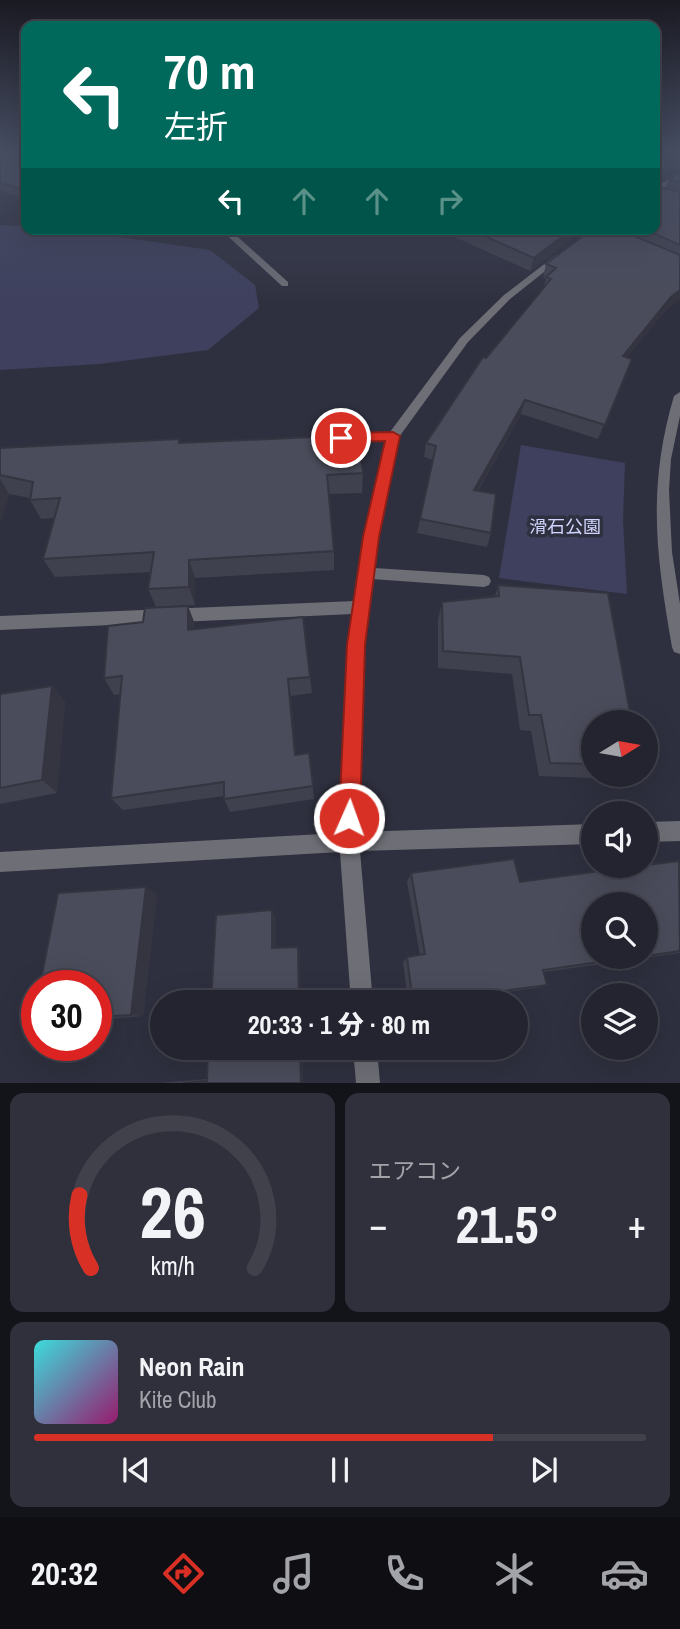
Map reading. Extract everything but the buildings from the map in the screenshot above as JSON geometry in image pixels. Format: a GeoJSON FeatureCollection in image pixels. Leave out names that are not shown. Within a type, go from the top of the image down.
{"type":"FeatureCollection","features":[{"type":"Feature","properties":{"kind":"street"},"geometry":{"type":"LineString","coordinates":[[231,235],[285,284]]}},
{"type":"Feature","properties":{"kind":"street"},"geometry":{"type":"LineString","coordinates":[[361,990],[349,842],[356,645],[393,436],[464,340],[508,297],[569,250]]}},
{"type":"Feature","properties":{"kind":"street"},"geometry":{"type":"LineString","coordinates":[[680,396],[662,476],[663,540],[680,647]]}},
{"type":"Feature","properties":{"kind":"street"},"geometry":{"type":"LineString","coordinates":[[325,438],[393,436]]}},
{"type":"Feature","properties":{"kind":"street"},"geometry":{"type":"LineString","coordinates":[[367,573],[484,581]]}},
{"type":"Feature","properties":{"kind":"street"},"geometry":{"type":"LineString","coordinates":[[0,623],[361,607]]}},
{"type":"Feature","properties":{"kind":"street"},"geometry":{"type":"LineString","coordinates":[[658,832],[680,831]]}},
{"type":"Feature","properties":{"kind":"street"},"geometry":{"type":"LineString","coordinates":[[0,862],[349,842],[581,834]]}},
{"type":"Feature","properties":{"kind":"street"},"geometry":{"type":"LineString","coordinates":[[366,1060],[368,1083]]}},
{"type":"Feature","properties":{"kind":"green space"},"geometry":{"type":"Polygon","coordinates":[[[0,225],[21,226],[21,235],[105,235],[210,250],[255,285],[259,308],[208,350],[99,364],[0,370],[0,225]]]}},
{"type":"Feature","properties":{"kind":"green space","name":"滑石公園"},"geometry":{"type":"Polygon","coordinates":[[[521,445],[625,463],[623,520],[627,594],[499,578],[521,445]]]}},
{"type":"Feature","properties":{"kind":"route"},"geometry":{"type":"LineString","coordinates":[[341,438],[393,436],[371,537],[356,645],[349,818]]}}]}
